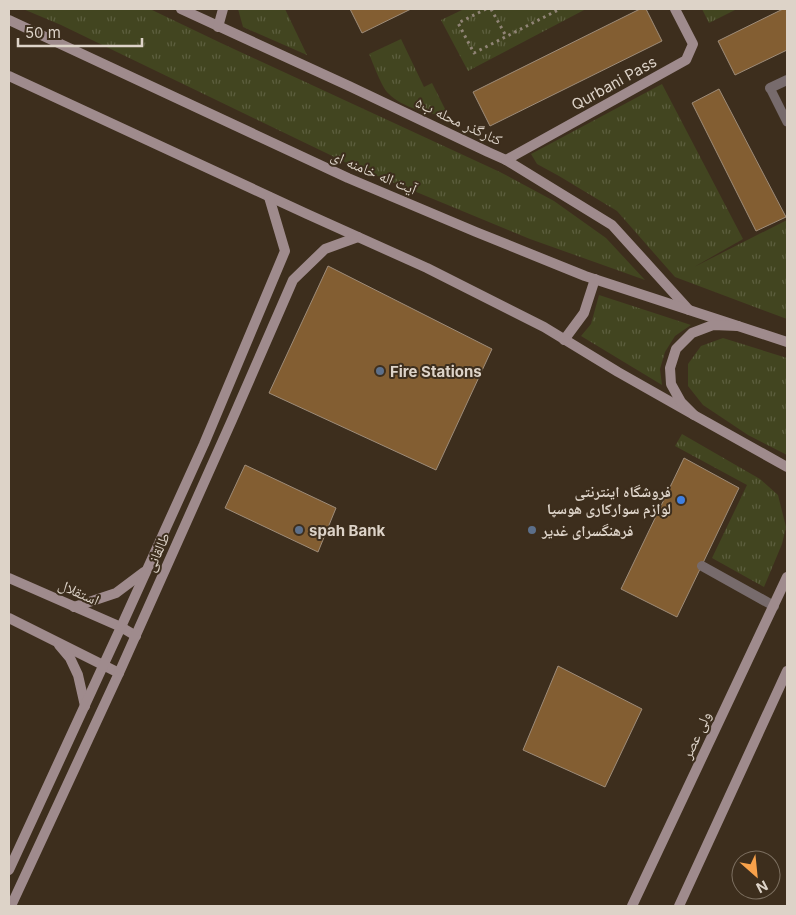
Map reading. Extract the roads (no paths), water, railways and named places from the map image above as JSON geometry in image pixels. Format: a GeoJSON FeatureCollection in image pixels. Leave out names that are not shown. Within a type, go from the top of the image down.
{"type":"FeatureCollection","features":[{"type":"Feature","properties":{"kind":"main road","name":"کنارگذر محله ب۵"},"geometry":{"type":"LineString","coordinates":[[181,9],[506,160],[612,224],[690,310]]}},
{"type":"Feature","properties":{"kind":"main road"},"geometry":{"type":"LineString","coordinates":[[218,27],[223,9]]}},
{"type":"Feature","properties":{"kind":"main road","name":"Qurbani Pass"},"geometry":{"type":"LineString","coordinates":[[506,160],[686,60],[693,44],[675,9]]}},
{"type":"Feature","properties":{"kind":"main road","name":"آیت اله خامنه ای"},"geometry":{"type":"LineString","coordinates":[[9,20],[348,178],[485,236],[595,279],[787,342]]}},
{"type":"Feature","properties":{"kind":"main road"},"geometry":{"type":"LineString","coordinates":[[9,76],[426,268],[544,327],[787,468]]}},
{"type":"Feature","properties":{"kind":"main road","name":"طالقانی"},"geometry":{"type":"LineString","coordinates":[[9,870],[204,444],[285,252],[269,197]]}},
{"type":"Feature","properties":{"kind":"main road","name":"طالقانی"},"geometry":{"type":"LineString","coordinates":[[11,906],[136,636],[292,280],[325,250],[358,237]]}},
{"type":"Feature","properties":{"kind":"main road"},"geometry":{"type":"LineString","coordinates":[[564,340],[584,313],[595,279]]}},
{"type":"Feature","properties":{"kind":"main road"},"geometry":{"type":"LineString","coordinates":[[694,415],[681,402],[671,384],[670,368],[676,349],[692,333],[713,325],[738,326]]}},
{"type":"Feature","properties":{"kind":"main road"},"geometry":{"type":"LineString","coordinates":[[74,607],[116,593],[147,570]]}},
{"type":"Feature","properties":{"kind":"main road","name":"ولی عصر"},"geometry":{"type":"LineString","coordinates":[[632,906],[787,577]]}},
{"type":"Feature","properties":{"kind":"main road","name":"استقلال"},"geometry":{"type":"LineString","coordinates":[[9,578],[121,627],[136,636]]}},
{"type":"Feature","properties":{"kind":"main road"},"geometry":{"type":"LineString","coordinates":[[9,618],[119,673]]}},
{"type":"Feature","properties":{"kind":"main road"},"geometry":{"type":"LineString","coordinates":[[57,643],[70,658],[78,675],[84,706]]}},
{"type":"Feature","properties":{"kind":"main road"},"geometry":{"type":"LineString","coordinates":[[679,906],[787,671]]}},
{"type":"Feature","properties":{"kind":"street"},"geometry":{"type":"LineString","coordinates":[[770,88],[787,80]]}},
{"type":"Feature","properties":{"kind":"street"},"geometry":{"type":"LineString","coordinates":[[702,566],[774,606]]}},
{"type":"Feature","properties":{"kind":"lane"},"geometry":{"type":"LineString","coordinates":[[770,88],[787,122]]}},
{"type":"Feature","properties":{"kind":"place","name":"Fire Stations"},"geometry":{"type":"Point","coordinates":[380,371]}},
{"type":"Feature","properties":{"kind":"place","name":"فروشگاه اینترنتی لوازم سوارکاری هوسپا"},"geometry":{"type":"Point","coordinates":[681,500]}},
{"type":"Feature","properties":{"kind":"place","name":"spah Bank"},"geometry":{"type":"Point","coordinates":[299,530]}},
{"type":"Feature","properties":{"kind":"place","name":"فرهنگسرای غدیر"},"geometry":{"type":"Point","coordinates":[532,530]}}]}
